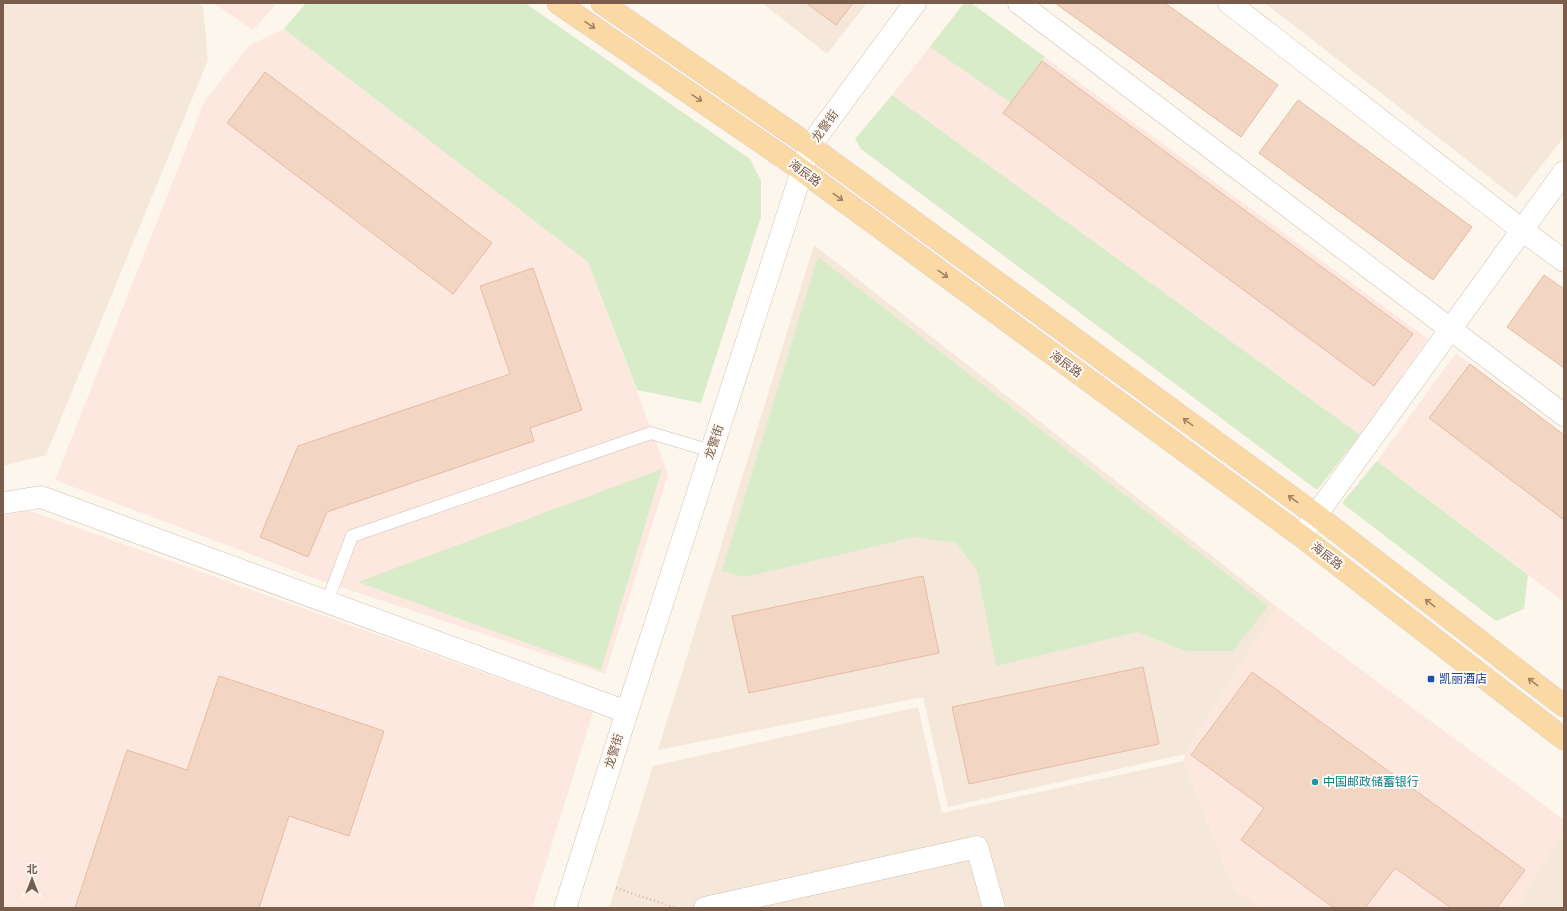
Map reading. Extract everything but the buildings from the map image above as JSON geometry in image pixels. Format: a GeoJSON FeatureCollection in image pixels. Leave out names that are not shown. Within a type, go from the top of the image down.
{"type":"FeatureCollection","features":[{"type":"Feature","properties":{"kind":"main road","name":"海辰路"},"geometry":{"type":"LineString","coordinates":[[558,3],[802,171],[1301,536],[1564,739]]}},
{"type":"Feature","properties":{"kind":"main road","name":"海辰路"},"geometry":{"type":"LineString","coordinates":[[602,3],[810,146],[1316,515],[1564,706]]}},
{"type":"Feature","properties":{"kind":"street","name":"龙警街"},"geometry":{"type":"LineString","coordinates":[[565,908],[810,146],[915,3]]}},
{"type":"Feature","properties":{"kind":"street"},"geometry":{"type":"LineString","coordinates":[[1019,3],[1564,415]]}},
{"type":"Feature","properties":{"kind":"street"},"geometry":{"type":"LineString","coordinates":[[1229,3],[1564,261]]}},
{"type":"Feature","properties":{"kind":"street"},"geometry":{"type":"LineString","coordinates":[[1301,536],[1564,172]]}},
{"type":"Feature","properties":{"kind":"street"},"geometry":{"type":"LineString","coordinates":[[3,503],[41,497],[627,712]]}},
{"type":"Feature","properties":{"kind":"street"},"geometry":{"type":"LineString","coordinates":[[705,908],[977,847],[994,908]]}},
{"type":"Feature","properties":{"kind":"lane"},"geometry":{"type":"LineString","coordinates":[[327,602],[352,536],[651,433],[711,451]]}},
{"type":"Feature","properties":{"kind":"path"},"geometry":{"type":"LineString","coordinates":[[616,888],[676,908]]}},
{"type":"Feature","properties":{"kind":"shaded area"},"geometry":{"type":"Polygon","coordinates":[[[3,3],[198,3],[203,7],[208,60],[46,455],[3,466],[3,3]]]}},
{"type":"Feature","properties":{"kind":"shaded area"},"geometry":{"type":"Polygon","coordinates":[[[213,3],[277,3],[253,30],[213,3]]]}},
{"type":"Feature","properties":{"kind":"shaded area"},"geometry":{"type":"Polygon","coordinates":[[[762,3],[867,3],[827,54],[762,3]]]}},
{"type":"Feature","properties":{"kind":"shaded area"},"geometry":{"type":"Polygon","coordinates":[[[964,3],[971,3],[1428,339],[1360,435],[892,95],[964,3]]]}},
{"type":"Feature","properties":{"kind":"shaded area"},"geometry":{"type":"Polygon","coordinates":[[[1265,3],[1564,3],[1564,137],[1516,198],[1265,3]]]}},
{"type":"Feature","properties":{"kind":"shaded area"},"geometry":{"type":"Polygon","coordinates":[[[284,29],[588,262],[668,474],[605,674],[313,578],[55,480],[205,100],[250,45],[284,29]]]}},
{"type":"Feature","properties":{"kind":"shaded area"},"geometry":{"type":"Polygon","coordinates":[[[814,245],[1277,607],[1185,754],[948,807],[923,697],[658,750],[814,245]]]}},
{"type":"Feature","properties":{"kind":"shaded area"},"geometry":{"type":"Polygon","coordinates":[[[1456,353],[1564,434],[1564,602],[1377,461],[1456,353]]]}},
{"type":"Feature","properties":{"kind":"shaded area"},"geometry":{"type":"Polygon","coordinates":[[[28,510],[593,712],[532,908],[3,908],[3,516],[28,510]]]}},
{"type":"Feature","properties":{"kind":"shaded area"},"geometry":{"type":"Polygon","coordinates":[[[1277,607],[1564,820],[1564,829],[1516,908],[1262,908],[1234,889],[1184,761],[1185,754],[1277,607]]]}},
{"type":"Feature","properties":{"kind":"shaded area"},"geometry":{"type":"Polygon","coordinates":[[[918,707],[942,813],[1184,761],[1234,889],[1262,908],[609,908],[653,766],[918,707]]]}},
{"type":"Feature","properties":{"kind":"shaded area"},"geometry":{"type":"Polygon","coordinates":[[[1564,829],[1564,908],[1516,908],[1564,829]]]}},
{"type":"Feature","properties":{"kind":"green space"},"geometry":{"type":"Polygon","coordinates":[[[306,3],[525,3],[750,159],[761,181],[761,217],[701,403],[637,390],[588,262],[284,29],[306,3]]]}},
{"type":"Feature","properties":{"kind":"green space"},"geometry":{"type":"Polygon","coordinates":[[[964,3],[971,3],[1045,57],[1011,103],[930,47],[964,3]]]}},
{"type":"Feature","properties":{"kind":"green space"},"geometry":{"type":"Polygon","coordinates":[[[892,95],[1360,435],[1317,490],[861,149],[855,139],[892,95]]]}},
{"type":"Feature","properties":{"kind":"green space"},"geometry":{"type":"Polygon","coordinates":[[[818,257],[1268,606],[1233,651],[1186,651],[1137,632],[996,666],[977,570],[956,543],[914,537],[745,577],[722,571],[818,257]]]}},
{"type":"Feature","properties":{"kind":"green space"},"geometry":{"type":"Polygon","coordinates":[[[1377,461],[1528,575],[1524,609],[1496,621],[1342,503],[1377,461]]]}},
{"type":"Feature","properties":{"kind":"green space"},"geometry":{"type":"Polygon","coordinates":[[[662,469],[601,670],[358,582],[662,469]]]}},
{"type":"Feature","properties":{"kind":"place","name":"凯丽酒店"},"geometry":{"type":"Point","coordinates":[1431,679]}},
{"type":"Feature","properties":{"kind":"place","name":"中国邮政储蓄银行"},"geometry":{"type":"Point","coordinates":[1315,782]}}]}
